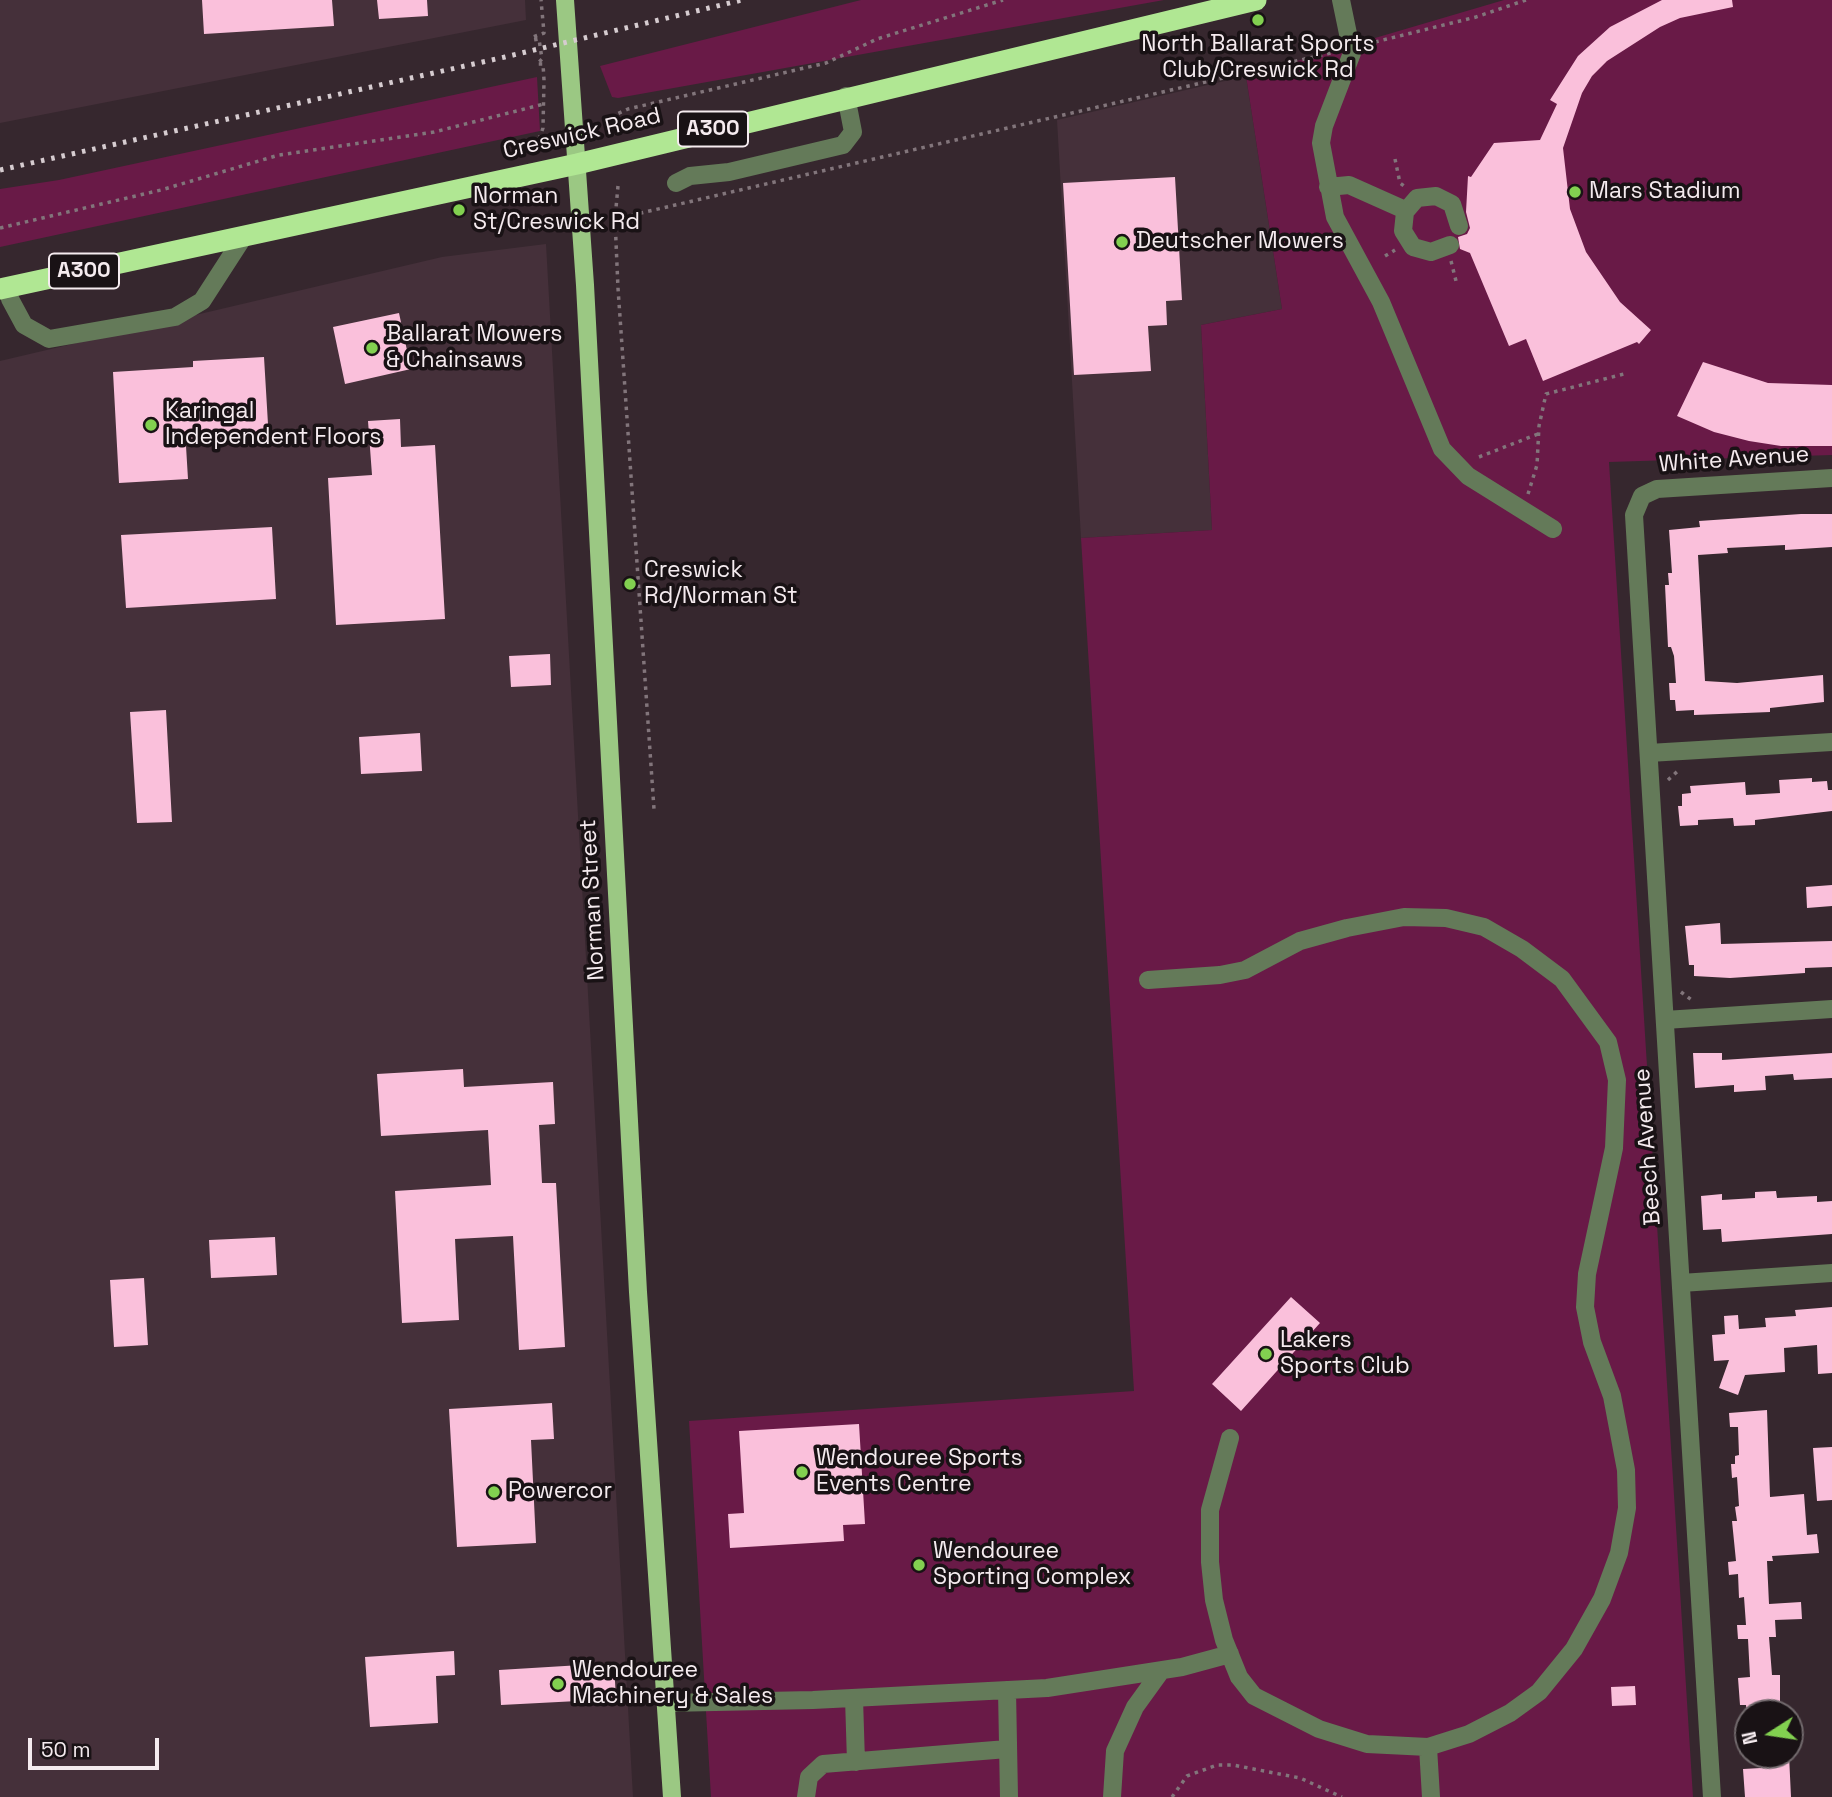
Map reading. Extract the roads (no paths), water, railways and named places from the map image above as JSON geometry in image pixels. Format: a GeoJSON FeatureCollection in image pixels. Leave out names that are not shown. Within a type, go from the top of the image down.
{"type":"FeatureCollection","features":[{"type":"Feature","properties":{"kind":"highway","name":"Creswick Road"},"geometry":{"type":"LineString","coordinates":[[4,288],[577,164],[846,96],[1256,0]]}},
{"type":"Feature","properties":{"kind":"main road","name":"Norman Street"},"geometry":{"type":"LineString","coordinates":[[565,0],[577,164],[638,1292],[672,1797]]}},
{"type":"Feature","properties":{"kind":"street"},"geometry":{"type":"LineString","coordinates":[[1341,0],[1352,48],[1351,61],[1321,135],[1328,187],[1336,219],[1385,311],[1442,449],[1468,476],[1553,529]]}},
{"type":"Feature","properties":{"kind":"street"},"geometry":{"type":"LineString","coordinates":[[676,183],[690,176],[729,172],[843,145],[851,138],[853,128],[846,96]]}},
{"type":"Feature","properties":{"kind":"street"},"geometry":{"type":"LineString","coordinates":[[1328,187],[1349,185],[1405,211]]}},
{"type":"Feature","properties":{"kind":"street"},"geometry":{"type":"LineString","coordinates":[[1450,245],[1431,252],[1413,247],[1403,231],[1405,211],[1420,197],[1436,195],[1448,201],[1457,212],[1459,226]]}},
{"type":"Feature","properties":{"kind":"street"},"geometry":{"type":"LineString","coordinates":[[4,288],[24,326],[49,339],[175,317],[202,301],[244,236]]}},
{"type":"Feature","properties":{"kind":"street","name":"White Avenue"},"geometry":{"type":"LineString","coordinates":[[1642,496],[1660,488],[1832,478]]}},
{"type":"Feature","properties":{"kind":"street","name":"Beech Avenue"},"geometry":{"type":"LineString","coordinates":[[1642,496],[1634,515],[1712,1797]]}},
{"type":"Feature","properties":{"kind":"street"},"geometry":{"type":"LineString","coordinates":[[1648,753],[1832,742]]}},
{"type":"Feature","properties":{"kind":"street"},"geometry":{"type":"LineString","coordinates":[[1148,980],[1220,975],[1245,970],[1300,941],[1347,928],[1405,917],[1446,918],[1484,927],[1522,949],[1562,979],[1608,1041],[1617,1080],[1614,1148],[1587,1274],[1585,1307],[1592,1342],[1612,1395],[1626,1470],[1627,1507],[1619,1553],[1602,1599],[1580,1639],[1539,1692],[1510,1713],[1469,1734],[1428,1747],[1367,1744],[1286,1715],[1254,1696],[1239,1677],[1214,1600],[1210,1510],[1230,1438]]}},
{"type":"Feature","properties":{"kind":"street"},"geometry":{"type":"LineString","coordinates":[[1665,1020],[1832,1009]]}},
{"type":"Feature","properties":{"kind":"street"},"geometry":{"type":"LineString","coordinates":[[1681,1283],[1832,1273]]}},
{"type":"Feature","properties":{"kind":"street"},"geometry":{"type":"LineString","coordinates":[[666,1703],[854,1698],[1047,1688],[1161,1671],[1230,1654]]}},
{"type":"Feature","properties":{"kind":"street"},"geometry":{"type":"LineString","coordinates":[[1112,1797],[1115,1751],[1135,1707],[1161,1671]]}},
{"type":"Feature","properties":{"kind":"street"},"geometry":{"type":"LineString","coordinates":[[1007,1690],[1009,1797]]}},
{"type":"Feature","properties":{"kind":"street"},"geometry":{"type":"LineString","coordinates":[[854,1698],[856,1762]]}},
{"type":"Feature","properties":{"kind":"street"},"geometry":{"type":"LineString","coordinates":[[1428,1747],[1432,1797]]}},
{"type":"Feature","properties":{"kind":"street"},"geometry":{"type":"LineString","coordinates":[[806,1797],[806,1786],[815,1769],[823,1765],[1007,1749]]}},
{"type":"Feature","properties":{"kind":"railway"},"geometry":{"type":"LineString","coordinates":[[0,170],[505,57],[742,0]]}},
{"type":"Feature","properties":{"kind":"place","name":"North Ballarat Sports Club/Creswick Rd"},"geometry":{"type":"Point","coordinates":[1258,20]}},
{"type":"Feature","properties":{"kind":"place","name":"Mars Stadium"},"geometry":{"type":"Point","coordinates":[1575,192]}},
{"type":"Feature","properties":{"kind":"place","name":"Norman St/Creswick Rd"},"geometry":{"type":"Point","coordinates":[459,210]}},
{"type":"Feature","properties":{"kind":"place","name":"Deutscher Mowers"},"geometry":{"type":"Point","coordinates":[1122,242]}},
{"type":"Feature","properties":{"kind":"place","name":"Ballarat Mowers & Chainsaws"},"geometry":{"type":"Point","coordinates":[372,348]}},
{"type":"Feature","properties":{"kind":"place","name":"Karingal Independent Floors"},"geometry":{"type":"Point","coordinates":[151,425]}},
{"type":"Feature","properties":{"kind":"place","name":"Creswick Rd/Norman St"},"geometry":{"type":"Point","coordinates":[630,584]}},
{"type":"Feature","properties":{"kind":"place","name":"Lakers Sports Club"},"geometry":{"type":"Point","coordinates":[1266,1354]}},
{"type":"Feature","properties":{"kind":"place","name":"Wendouree Sports Events Centre"},"geometry":{"type":"Point","coordinates":[802,1472]}},
{"type":"Feature","properties":{"kind":"place","name":"Powercor"},"geometry":{"type":"Point","coordinates":[494,1492]}},
{"type":"Feature","properties":{"kind":"place","name":"Wendouree Sporting Complex"},"geometry":{"type":"Point","coordinates":[919,1565]}},
{"type":"Feature","properties":{"kind":"place","name":"Wendouree Machinery & Sales"},"geometry":{"type":"Point","coordinates":[558,1684]}}]}
